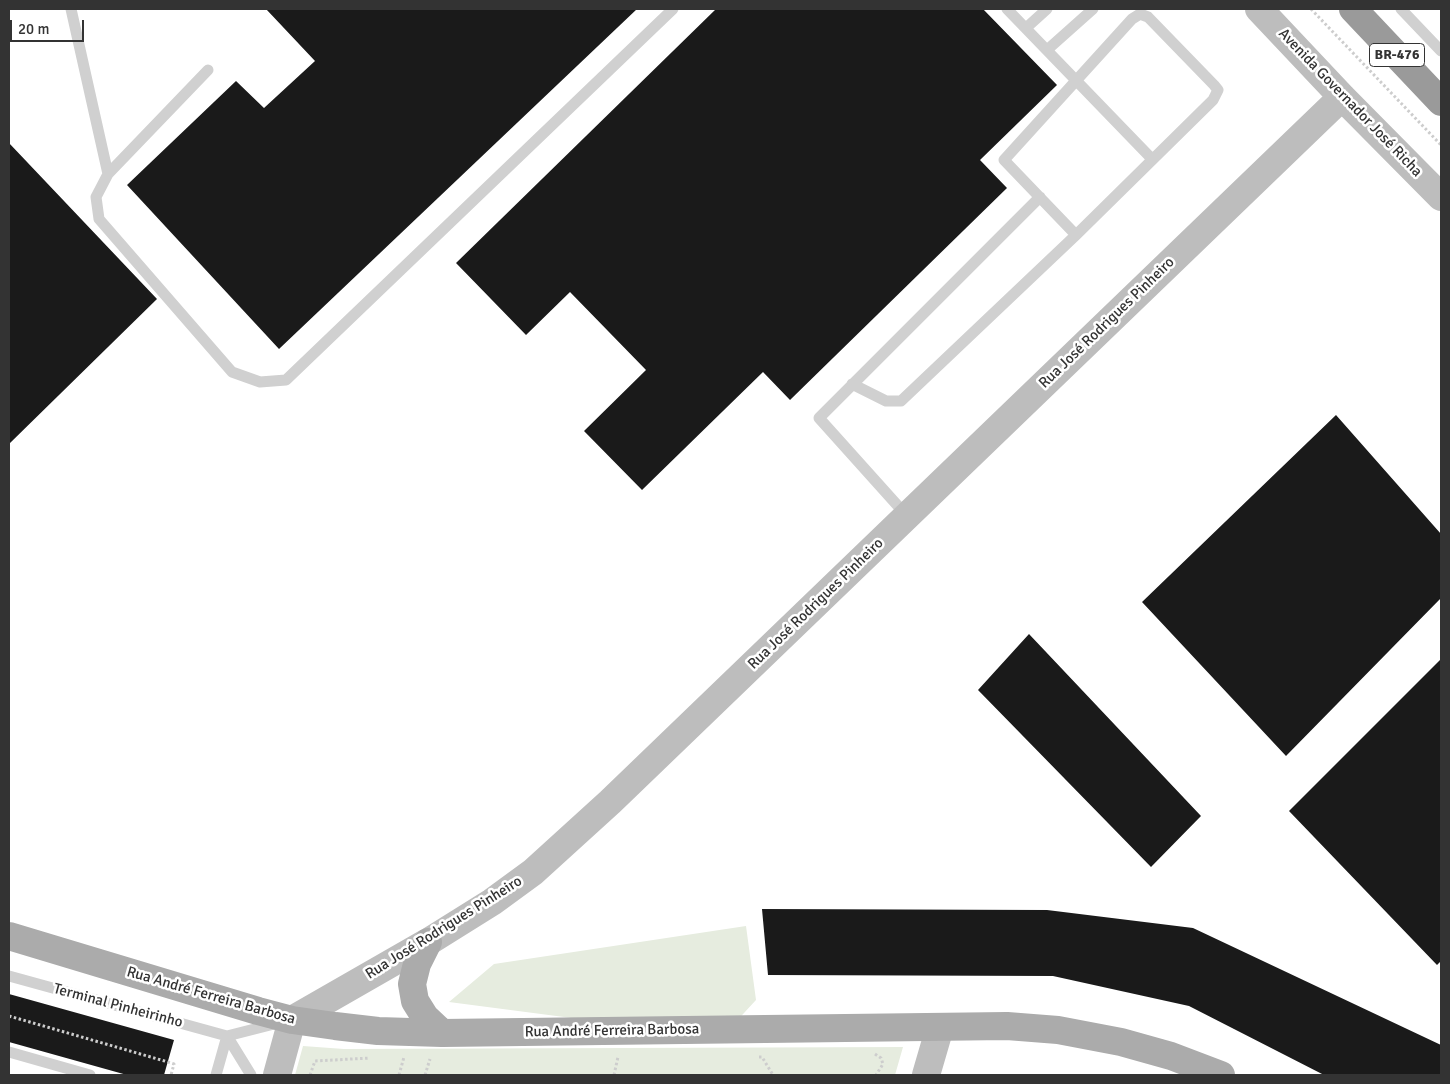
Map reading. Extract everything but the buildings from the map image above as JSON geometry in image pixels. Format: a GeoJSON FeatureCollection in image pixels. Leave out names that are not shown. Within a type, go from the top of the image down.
{"type":"FeatureCollection","features":[{"type":"Feature","properties":{"kind":"highway","name":"BR-476"},"geometry":{"type":"LineString","coordinates":[[1353,9],[1441,102]]}},
{"type":"Feature","properties":{"kind":"main road","name":"Avenida Governador José Richa"},"geometry":{"type":"LineString","coordinates":[[1259,9],[1342,97],[1441,197]]}},
{"type":"Feature","properties":{"kind":"main road","name":"Rua José Rodrigues Pinheiro"},"geometry":{"type":"LineString","coordinates":[[292,1020],[428,942],[492,902],[540,866],[610,802],[1342,97]]}},
{"type":"Feature","properties":{"kind":"main road","name":"Rua André Ferreira Barbosa"},"geometry":{"type":"LineString","coordinates":[[9,936],[292,1020],[378,1031],[436,1044],[1007,1026],[1058,1030],[1138,1047],[1171,1056],[1221,1075]]}},
{"type":"Feature","properties":{"kind":"main road"},"geometry":{"type":"LineString","coordinates":[[428,942],[417,964],[412,984],[415,1001],[425,1017],[436,1044]]}},
{"type":"Feature","properties":{"kind":"main road"},"geometry":{"type":"LineString","coordinates":[[276,1075],[292,1020]]}},
{"type":"Feature","properties":{"kind":"main road"},"geometry":{"type":"LineString","coordinates":[[928,1068],[940,1027]]}},
{"type":"Feature","properties":{"kind":"lane"},"geometry":{"type":"LineString","coordinates":[[71,9],[108,174]]}},
{"type":"Feature","properties":{"kind":"lane"},"geometry":{"type":"LineString","coordinates":[[208,70],[108,174],[96,197],[99,219],[232,372],[260,382],[286,380],[673,9]]}},
{"type":"Feature","properties":{"kind":"lane"},"geometry":{"type":"LineString","coordinates":[[1007,9],[1152,159]]}},
{"type":"Feature","properties":{"kind":"lane"},"geometry":{"type":"LineString","coordinates":[[1026,28],[1047,9]]}},
{"type":"Feature","properties":{"kind":"lane"},"geometry":{"type":"LineString","coordinates":[[1047,50],[1093,9]]}},
{"type":"Feature","properties":{"kind":"lane"},"geometry":{"type":"LineString","coordinates":[[1401,9],[1441,51]]}},
{"type":"Feature","properties":{"kind":"lane"},"geometry":{"type":"LineString","coordinates":[[852,384],[886,401],[901,401],[1076,235],[1213,100],[1218,90],[1148,17],[1140,14],[1132,19],[1004,160],[1076,235]]}},
{"type":"Feature","properties":{"kind":"lane"},"geometry":{"type":"LineString","coordinates":[[907,516],[819,418],[1040,197]]}},
{"type":"Feature","properties":{"kind":"lane","name":"Terminal Pinheirinho"},"geometry":{"type":"LineString","coordinates":[[9,976],[227,1036],[292,1020]]}},
{"type":"Feature","properties":{"kind":"lane"},"geometry":{"type":"LineString","coordinates":[[216,1075],[227,1036]]}},
{"type":"Feature","properties":{"kind":"lane"},"geometry":{"type":"LineString","coordinates":[[227,1036],[251,1075]]}},
{"type":"Feature","properties":{"kind":"lane"},"geometry":{"type":"LineString","coordinates":[[9,1052],[90,1075]]}},
{"type":"Feature","properties":{"kind":"path"},"geometry":{"type":"LineString","coordinates":[[1311,9],[1441,145]]}},
{"type":"Feature","properties":{"kind":"path"},"geometry":{"type":"LineString","coordinates":[[9,1016],[174,1064],[171,1075]]}},
{"type":"Feature","properties":{"kind":"path"},"geometry":{"type":"LineString","coordinates":[[425,1075],[436,1044]]}},
{"type":"Feature","properties":{"kind":"path"},"geometry":{"type":"LineString","coordinates":[[394,1057],[404,1057],[399,1075]]}},
{"type":"Feature","properties":{"kind":"path"},"geometry":{"type":"LineString","coordinates":[[310,1075],[315,1061],[375,1058]]}},
{"type":"Feature","properties":{"kind":"shaded area"},"geometry":{"type":"Polygon","coordinates":[[[746,926],[756,1000],[732,1026],[587,1020],[449,1002],[494,964],[746,926]]]}},
{"type":"Feature","properties":{"kind":"shaded area"},"geometry":{"type":"Polygon","coordinates":[[[303,1046],[344,1049],[903,1047],[895,1075],[295,1075],[303,1046]]]}}]}
